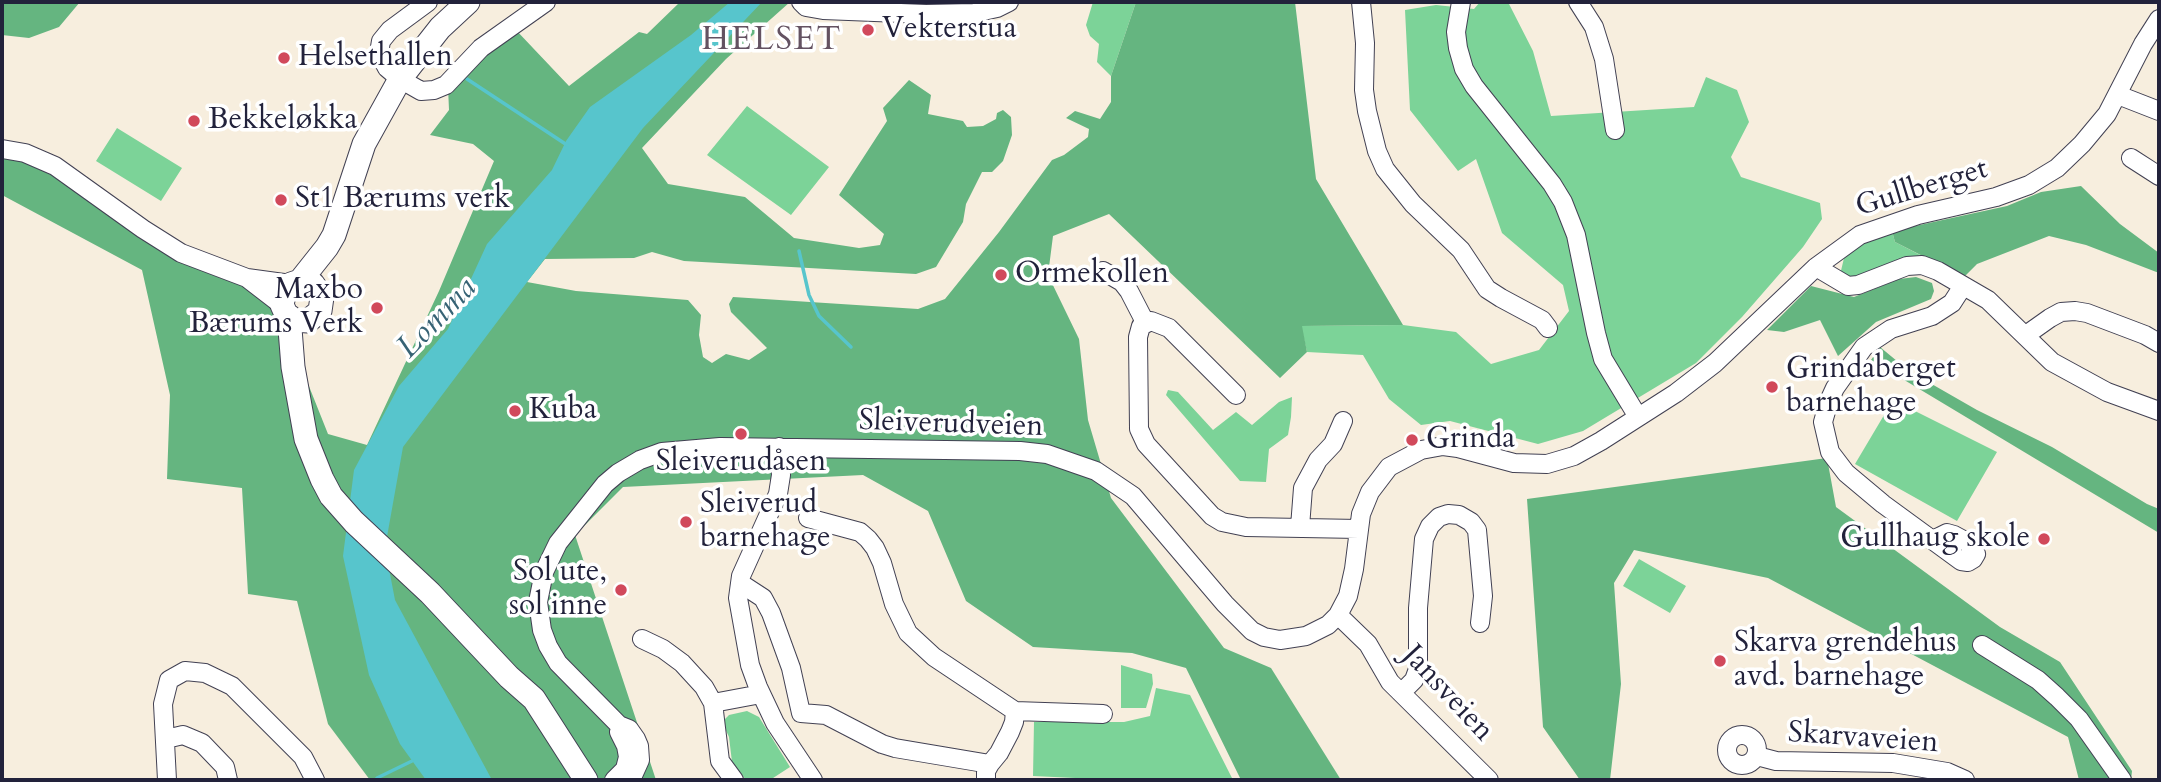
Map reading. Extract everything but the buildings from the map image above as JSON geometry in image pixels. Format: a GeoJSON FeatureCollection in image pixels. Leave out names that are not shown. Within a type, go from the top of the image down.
{"type":"FeatureCollection","features":[{"type":"Feature","properties":{"kind":"main road"},"geometry":{"type":"LineString","coordinates":[[468,2],[440,28],[400,79],[361,150],[334,235],[319,259],[283,293],[293,367],[312,457],[331,496],[354,522],[430,593],[509,677],[534,699],[586,780]]}},
{"type":"Feature","properties":{"kind":"main road"},"geometry":{"type":"LineString","coordinates":[[300,402],[306,350],[363,182],[379,117]]}},
{"type":"Feature","properties":{"kind":"main road"},"geometry":{"type":"LineString","coordinates":[[295,282],[313,284],[319,307]]}},
{"type":"Feature","properties":{"kind":"main road"},"geometry":{"type":"LineString","coordinates":[[286,311],[302,321],[319,307]]}},
{"type":"Feature","properties":{"kind":"main road"},"geometry":{"type":"LineString","coordinates":[[509,677],[568,780]]}},
{"type":"Feature","properties":{"kind":"street"},"geometry":{"type":"LineString","coordinates":[[428,2],[390,30],[381,41],[379,53],[387,68],[400,79],[421,90],[434,90],[446,85],[481,48],[546,2]]}},
{"type":"Feature","properties":{"kind":"street"},"geometry":{"type":"LineString","coordinates":[[800,2],[823,10],[926,14],[974,13],[997,8],[1009,2]]}},
{"type":"Feature","properties":{"kind":"street"},"geometry":{"type":"LineString","coordinates":[[1361,2],[1367,111],[1374,144],[1385,169],[1413,204],[1461,250],[1488,289],[1501,299],[1542,320],[1548,328]]}},
{"type":"Feature","properties":{"kind":"street"},"geometry":{"type":"LineString","coordinates":[[1338,615],[1353,581],[1359,529],[1366,502],[1389,467],[1421,450],[1443,446],[1514,463],[1547,464],[1586,450],[1638,417],[1603,359],[1576,235],[1563,201],[1464,69],[1456,32],[1460,2]]}},
{"type":"Feature","properties":{"kind":"street"},"geometry":{"type":"LineString","coordinates":[[1578,2],[1594,27],[1604,60],[1615,130]]}},
{"type":"Feature","properties":{"kind":"street","name":"Gullberget"},"geometry":{"type":"LineString","coordinates":[[1638,417],[1676,393],[1715,363],[1837,250],[1870,231],[1918,215],[1996,197],[2044,177],[2070,157],[2095,131],[2118,95],[2143,44],[2159,19]]}},
{"type":"Feature","properties":{"kind":"street"},"geometry":{"type":"LineString","coordinates":[[2118,95],[2159,111]]}},
{"type":"Feature","properties":{"kind":"street"},"geometry":{"type":"LineString","coordinates":[[2,149],[25,153],[55,166],[163,243],[198,261],[247,278],[295,282]]}},
{"type":"Feature","properties":{"kind":"street"},"geometry":{"type":"LineString","coordinates":[[2131,158],[2159,176]]}},
{"type":"Feature","properties":{"kind":"street"},"geometry":{"type":"LineString","coordinates":[[1816,267],[1848,286],[1858,285],[1907,266],[1922,265],[1938,271],[1988,300],[2052,362],[2107,392],[2159,411]]}},
{"type":"Feature","properties":{"kind":"street"},"geometry":{"type":"LineString","coordinates":[[1102,271],[1122,282],[1145,323]]}},
{"type":"Feature","properties":{"kind":"street"},"geometry":{"type":"LineString","coordinates":[[247,278],[286,311]]}},
{"type":"Feature","properties":{"kind":"street"},"geometry":{"type":"LineString","coordinates":[[1933,540],[1846,473],[1830,452],[1824,422],[1835,388],[1864,347],[1891,329],[1932,316],[1958,296],[1963,286]]}},
{"type":"Feature","properties":{"kind":"street"},"geometry":{"type":"LineString","coordinates":[[2026,335],[2062,312],[2076,311],[2145,335],[2159,343]]}},
{"type":"Feature","properties":{"kind":"street"},"geometry":{"type":"LineString","coordinates":[[1236,395],[1169,328],[1159,323],[1145,323],[1139,330],[1139,429],[1146,444],[1212,516],[1223,522],[1246,527],[1359,529]]}},
{"type":"Feature","properties":{"kind":"street"},"geometry":{"type":"LineString","coordinates":[[1300,527],[1306,482],[1318,460],[1333,444],[1343,421]]}},
{"type":"Feature","properties":{"kind":"street"},"geometry":{"type":"LineString","coordinates":[[779,447],[781,475],[778,494],[747,560],[738,598],[750,665],[761,694],[775,723],[813,780]]}},
{"type":"Feature","properties":{"kind":"street","name":"Sleiverudveien"},"geometry":{"type":"LineString","coordinates":[[631,780],[639,767],[639,746],[629,729],[619,724],[558,663],[542,630],[538,602],[539,586],[558,543],[605,484],[618,473],[648,456],[690,448],[779,447],[1020,451],[1047,454],[1096,471],[1133,496],[1225,604],[1252,631],[1264,637],[1293,640],[1328,625],[1338,615]]}},
{"type":"Feature","properties":{"kind":"street"},"geometry":{"type":"LineString","coordinates":[[1401,694],[1414,680],[1418,669],[1418,608],[1424,539],[1430,526],[1439,517],[1459,515],[1471,522],[1477,530],[1483,596],[1480,623]]}},
{"type":"Feature","properties":{"kind":"street"},"geometry":{"type":"LineString","coordinates":[[808,518],[860,532],[868,539],[882,563],[894,604],[908,633],[934,657],[1015,711],[1103,714]]}},
{"type":"Feature","properties":{"kind":"street"},"geometry":{"type":"LineString","coordinates":[[740,583],[763,598],[772,612],[791,668],[801,713],[826,715],[882,744],[988,772],[1010,732],[1015,711]]}},
{"type":"Feature","properties":{"kind":"street","name":"Jansveien"},"geometry":{"type":"LineString","coordinates":[[1338,615],[1368,644],[1390,682],[1489,780]]}},
{"type":"Feature","properties":{"kind":"street"},"geometry":{"type":"LineString","coordinates":[[642,639],[663,649],[682,663],[704,687],[713,703],[720,761],[734,780]]}},
{"type":"Feature","properties":{"kind":"street"},"geometry":{"type":"LineString","coordinates":[[1982,645],[2038,680],[2057,697],[2079,719],[2122,780]]}},
{"type":"Feature","properties":{"kind":"street"},"geometry":{"type":"LineString","coordinates":[[167,780],[163,704],[169,680],[186,671],[205,673],[232,686],[303,757],[315,780]]}},
{"type":"Feature","properties":{"kind":"street"},"geometry":{"type":"LineString","coordinates":[[713,703],[761,694]]}},
{"type":"Feature","properties":{"kind":"street","name":"Sleiverudveien"},"geometry":{"type":"LineString","coordinates":[[614,780],[625,769],[628,757],[619,732],[619,724]]}},
{"type":"Feature","properties":{"kind":"street"},"geometry":{"type":"LineString","coordinates":[[166,739],[183,735],[202,743],[225,767],[228,780]]}},
{"type":"Feature","properties":{"kind":"street","name":"Skarvaveien"},"geometry":{"type":"LineString","coordinates":[[1757,756],[1776,761],[1893,763],[1947,772],[1965,780]]}},
{"type":"Feature","properties":{"kind":"green space"},"geometry":{"type":"Polygon","coordinates":[[[2,2],[80,2],[59,27],[29,38],[2,35],[2,2]]]}},
{"type":"Feature","properties":{"kind":"green space"},"geometry":{"type":"Polygon","coordinates":[[[680,2],[790,2],[726,59],[642,148],[668,184],[745,197],[794,238],[859,248],[880,245],[884,234],[839,195],[887,121],[883,108],[909,80],[931,95],[928,114],[963,121],[967,127],[983,126],[996,119],[997,113],[1003,110],[1011,117],[1012,135],[1003,161],[992,172],[982,172],[966,204],[963,222],[936,267],[916,274],[684,261],[652,252],[634,258],[545,259],[527,282],[576,291],[688,300],[701,315],[699,335],[703,357],[712,363],[726,354],[749,360],[767,348],[731,312],[729,304],[733,297],[918,309],[945,299],[1052,160],[1064,155],[1088,137],[1089,129],[1066,118],[1075,111],[1100,119],[1111,102],[1111,76],[1136,2],[1295,2],[1316,179],[1403,325],[1302,326],[1307,352],[1280,378],[1109,214],[1053,236],[1048,275],[1079,339],[1088,420],[1111,498],[1224,648],[1271,668],[1341,780],[1241,780],[1186,668],[1132,653],[1033,647],[966,601],[928,511],[863,475],[623,487],[575,535],[656,780],[370,780],[328,724],[297,601],[248,594],[242,488],[167,479],[170,395],[142,270],[2,195],[2,149],[55,166],[198,261],[247,278],[285,326],[328,434],[367,445],[439,291],[494,161],[473,144],[430,135],[449,110],[448,87],[515,29],[569,86],[639,32],[647,34],[680,2]]]}},
{"type":"Feature","properties":{"kind":"green space"},"geometry":{"type":"Polygon","coordinates":[[[1093,2],[1136,2],[1111,76],[1097,62],[1099,44],[1090,36],[1086,25],[1093,2]]]}},
{"type":"Feature","properties":{"kind":"green space"},"geometry":{"type":"Polygon","coordinates":[[[1480,2],[1508,2],[1533,51],[1551,116],[1694,107],[1706,77],[1737,90],[1749,122],[1731,157],[1741,177],[1820,203],[1822,219],[1803,247],[1742,317],[1696,363],[1583,431],[1538,444],[1450,421],[1421,425],[1389,399],[1363,355],[1307,352],[1301,326],[1403,325],[1456,332],[1491,364],[1539,350],[1569,311],[1563,285],[1502,233],[1476,159],[1458,171],[1410,110],[1405,10],[1436,5],[1474,9],[1480,2]]]}},
{"type":"Feature","properties":{"kind":"green space"},"geometry":{"type":"Polygon","coordinates":[[[747,106],[829,167],[791,215],[707,155],[747,106]]]}},
{"type":"Feature","properties":{"kind":"green space"},"geometry":{"type":"Polygon","coordinates":[[[117,128],[182,168],[161,201],[96,161],[117,128]]]}},
{"type":"Feature","properties":{"kind":"green space"},"geometry":{"type":"Polygon","coordinates":[[[2081,186],[2120,224],[2159,253],[2159,273],[2086,245],[2049,236],[1977,264],[1964,277],[1895,242],[1892,231],[2007,206],[2041,192],[2081,186]]]}},
{"type":"Feature","properties":{"kind":"green space"},"geometry":{"type":"Polygon","coordinates":[[[1892,231],[1895,242],[1924,257],[1859,278],[1848,279],[1840,275],[1844,258],[1854,248],[1892,231]]]}},
{"type":"Feature","properties":{"kind":"green space"},"geometry":{"type":"Polygon","coordinates":[[[1916,277],[1932,283],[1934,291],[1931,299],[1876,322],[1838,356],[1820,320],[1784,332],[1767,330],[1811,286],[1854,297],[1899,279],[1916,277]]]}},
{"type":"Feature","properties":{"kind":"green space"},"geometry":{"type":"Polygon","coordinates":[[[1880,347],[1909,371],[1977,410],[2052,447],[2159,509],[2159,533],[1871,360],[1880,347]]]}},
{"type":"Feature","properties":{"kind":"green space"},"geometry":{"type":"Polygon","coordinates":[[[1168,390],[1178,392],[1213,430],[1236,412],[1252,425],[1279,402],[1292,397],[1288,435],[1269,449],[1266,482],[1240,481],[1166,395],[1168,390]]]}},
{"type":"Feature","properties":{"kind":"green space"},"geometry":{"type":"Polygon","coordinates":[[[1893,400],[1997,452],[1957,521],[1855,464],[1893,400]]]}},
{"type":"Feature","properties":{"kind":"green space"},"geometry":{"type":"Polygon","coordinates":[[[1827,458],[1836,507],[2000,627],[2060,662],[2132,771],[2131,780],[2079,780],[2068,737],[1768,578],[1634,550],[1614,583],[1621,684],[1610,780],[1580,780],[1543,727],[1527,499],[1827,458]]]}},
{"type":"Feature","properties":{"kind":"green space"},"geometry":{"type":"Polygon","coordinates":[[[1639,559],[1686,586],[1670,613],[1623,586],[1639,559]]]}},
{"type":"Feature","properties":{"kind":"green space"},"geometry":{"type":"Polygon","coordinates":[[[1121,665],[1152,674],[1153,684],[1146,708],[1121,708],[1121,665]]]}},
{"type":"Feature","properties":{"kind":"green space"},"geometry":{"type":"Polygon","coordinates":[[[1156,688],[1190,695],[1233,780],[1117,780],[1033,776],[1034,722],[1124,722],[1150,716],[1156,688]]]}},
{"type":"Feature","properties":{"kind":"green space"},"geometry":{"type":"Polygon","coordinates":[[[747,711],[759,717],[790,767],[770,780],[746,780],[732,762],[729,737],[722,722],[729,715],[747,711]]]}},
{"type":"Feature","properties":{"kind":"water"},"geometry":{"type":"Polygon","coordinates":[[[730,2],[762,2],[643,128],[403,447],[385,548],[395,600],[492,780],[426,780],[400,744],[369,675],[343,556],[354,470],[399,386],[448,329],[487,244],[552,170],[566,141],[590,107],[691,35],[730,2]]]}},
{"type":"Feature","properties":{"kind":"waterway"},"geometry":{"type":"LineString","coordinates":[[467,79],[567,145]]}},
{"type":"Feature","properties":{"kind":"waterway"},"geometry":{"type":"LineString","coordinates":[[799,251],[809,295],[819,316],[851,347]]}},
{"type":"Feature","properties":{"kind":"waterway"},"geometry":{"type":"LineString","coordinates":[[377,778],[412,761]]}},
{"type":"Feature","properties":{"kind":"place","name":"Vekterstua"},"geometry":{"type":"Point","coordinates":[868,30]}},
{"type":"Feature","properties":{"kind":"place","name":"Helsethallen"},"geometry":{"type":"Point","coordinates":[284,58]}},
{"type":"Feature","properties":{"kind":"place","name":"Bekkeløkka"},"geometry":{"type":"Point","coordinates":[194,121]}},
{"type":"Feature","properties":{"kind":"place","name":"St1 Bærums verk"},"geometry":{"type":"Point","coordinates":[281,200]}},
{"type":"Feature","properties":{"kind":"place","name":"Ormekollen"},"geometry":{"type":"Point","coordinates":[1001,275]}},
{"type":"Feature","properties":{"kind":"place","name":"Maxbo Bærums Verk"},"geometry":{"type":"Point","coordinates":[377,308]}},
{"type":"Feature","properties":{"kind":"place","name":"Grindaberget barnehage"},"geometry":{"type":"Point","coordinates":[1772,387]}},
{"type":"Feature","properties":{"kind":"place","name":"Kuba"},"geometry":{"type":"Point","coordinates":[515,411]}},
{"type":"Feature","properties":{"kind":"place","name":"Sleiverudåsen"},"geometry":{"type":"Point","coordinates":[741,434]}},
{"type":"Feature","properties":{"kind":"place","name":"Grinda"},"geometry":{"type":"Point","coordinates":[1412,440]}},
{"type":"Feature","properties":{"kind":"place","name":"Sleiverud barnehage"},"geometry":{"type":"Point","coordinates":[686,522]}},
{"type":"Feature","properties":{"kind":"place","name":"Gullhaug skole"},"geometry":{"type":"Point","coordinates":[2044,539]}},
{"type":"Feature","properties":{"kind":"place","name":"Sol ute, sol inne"},"geometry":{"type":"Point","coordinates":[621,590]}},
{"type":"Feature","properties":{"kind":"place","name":"Skarva grendehus avd. barnehage"},"geometry":{"type":"Point","coordinates":[1720,661]}},
{"type":"Feature","properties":{"kind":"district","name":"HELSET"},"geometry":{"type":"Point","coordinates":[772,41]}},
{"type":"Feature","properties":{"kind":"water label","name":"Lomma"},"geometry":{"type":"Point","coordinates":[438,319]}}]}
